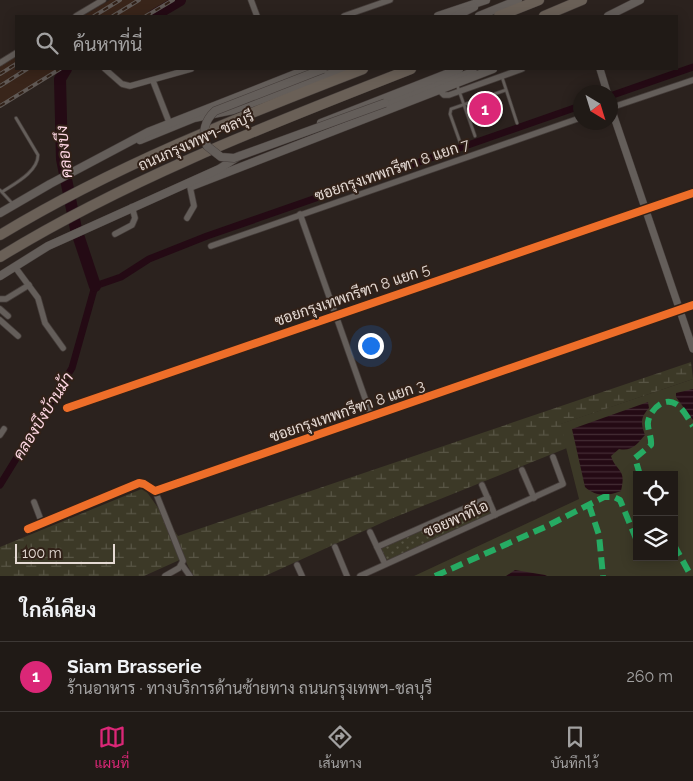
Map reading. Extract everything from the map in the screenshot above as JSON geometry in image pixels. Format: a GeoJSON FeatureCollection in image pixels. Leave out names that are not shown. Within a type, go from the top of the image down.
{"type":"FeatureCollection","features":[{"type":"Feature","properties":{"kind":"highway"},"geometry":{"type":"LineString","coordinates":[[502,15],[539,0]]}},
{"type":"Feature","properties":{"kind":"highway"},"geometry":{"type":"LineString","coordinates":[[546,15],[582,0]]}},
{"type":"Feature","properties":{"kind":"highway","name":"ถนนกรุงเทพฯ-ชลบุรี"},"geometry":{"type":"LineString","coordinates":[[0,234],[103,178],[238,118],[360,70]]}},
{"type":"Feature","properties":{"kind":"highway","name":"ถนนกรุงเทพฯ-ชลบุรี"},"geometry":{"type":"LineString","coordinates":[[0,257],[105,198],[254,132],[409,70]]}},
{"type":"Feature","properties":{"kind":"main road"},"geometry":{"type":"LineString","coordinates":[[441,15],[488,0]]}},
{"type":"Feature","properties":{"kind":"main road"},"geometry":{"type":"LineString","coordinates":[[458,15],[488,0]]}},
{"type":"Feature","properties":{"kind":"main road"},"geometry":{"type":"LineString","coordinates":[[482,15],[518,0]]}},
{"type":"Feature","properties":{"kind":"main road"},"geometry":{"type":"LineString","coordinates":[[610,15],[640,0]]}},
{"type":"Feature","properties":{"kind":"main road"},"geometry":{"type":"LineString","coordinates":[[320,70],[215,110],[207,120],[205,128],[207,146],[221,157],[234,158],[457,77],[487,70]]}},
{"type":"Feature","properties":{"kind":"main road"},"geometry":{"type":"LineString","coordinates":[[131,143],[152,137],[201,116],[251,103],[340,70]]}},
{"type":"Feature","properties":{"kind":"main road"},"geometry":{"type":"LineString","coordinates":[[0,276],[48,246],[225,166],[250,151],[456,70]]}},
{"type":"Feature","properties":{"kind":"main road"},"geometry":{"type":"LineString","coordinates":[[173,190],[190,186],[439,90],[458,88],[489,70]]}},
{"type":"Feature","properties":{"kind":"main road"},"geometry":{"type":"LineString","coordinates":[[0,213],[50,184],[169,122],[297,71]]}},
{"type":"Feature","properties":{"kind":"street"},"geometry":{"type":"LineString","coordinates":[[78,15],[103,0]]}},
{"type":"Feature","properties":{"kind":"street"},"geometry":{"type":"LineString","coordinates":[[251,0],[257,15]]}},
{"type":"Feature","properties":{"kind":"street"},"geometry":{"type":"LineString","coordinates":[[347,15],[386,1]]}},
{"type":"Feature","properties":{"kind":"street"},"geometry":{"type":"LineString","coordinates":[[0,63],[15,54]]}},
{"type":"Feature","properties":{"kind":"street"},"geometry":{"type":"LineString","coordinates":[[106,70],[122,84],[130,86],[188,70]]}},
{"type":"Feature","properties":{"kind":"street"},"geometry":{"type":"LineString","coordinates":[[458,88],[519,70]]}},
{"type":"Feature","properties":{"kind":"street"},"geometry":{"type":"LineString","coordinates":[[600,70],[605,85]]}},
{"type":"Feature","properties":{"kind":"street"},"geometry":{"type":"LineString","coordinates":[[618,105],[693,80]]}},
{"type":"Feature","properties":{"kind":"street"},"geometry":{"type":"LineString","coordinates":[[153,81],[169,122]]}},
{"type":"Feature","properties":{"kind":"street","name":"ซอยกรุงเทพกรีฑา 8 แยก 7"},"geometry":{"type":"LineString","coordinates":[[211,246],[573,120]]}},
{"type":"Feature","properties":{"kind":"street"},"geometry":{"type":"LineString","coordinates":[[618,128],[693,349]]}},
{"type":"Feature","properties":{"kind":"street"},"geometry":{"type":"LineString","coordinates":[[187,218],[194,206],[190,186]]}},
{"type":"Feature","properties":{"kind":"street","name":"ซอยกรุงเทพกรีฑา 8 แยก 5"},"geometry":{"type":"LineString","coordinates":[[67,408],[693,194]]}},
{"type":"Feature","properties":{"kind":"street"},"geometry":{"type":"LineString","coordinates":[[116,234],[132,225],[135,218],[132,207]]}},
{"type":"Feature","properties":{"kind":"street"},"geometry":{"type":"LineString","coordinates":[[300,214],[372,418]]}},
{"type":"Feature","properties":{"kind":"street"},"geometry":{"type":"LineString","coordinates":[[15,267],[38,298],[48,328],[63,348]]}},
{"type":"Feature","properties":{"kind":"street"},"geometry":{"type":"LineString","coordinates":[[0,299],[6,299],[29,285]]}},
{"type":"Feature","properties":{"kind":"street","name":"ซอยกรุงเทพกรีฑา 8 แยก 3"},"geometry":{"type":"LineString","coordinates":[[155,491],[372,418],[693,305]]}},
{"type":"Feature","properties":{"kind":"street"},"geometry":{"type":"LineString","coordinates":[[0,309],[8,316]]}},
{"type":"Feature","properties":{"kind":"street"},"geometry":{"type":"LineString","coordinates":[[0,320],[18,336]]}},
{"type":"Feature","properties":{"kind":"street"},"geometry":{"type":"LineString","coordinates":[[0,435],[4,429]]}},
{"type":"Feature","properties":{"kind":"street","name":"ซอยพาทิโอ"},"geometry":{"type":"LineString","coordinates":[[360,576],[563,484],[553,457]]}},
{"type":"Feature","properties":{"kind":"street"},"geometry":{"type":"LineString","coordinates":[[522,470],[534,498]]}},
{"type":"Feature","properties":{"kind":"street"},"geometry":{"type":"LineString","coordinates":[[28,529],[139,483],[144,484],[155,491],[183,561],[182,565],[190,576]]}},
{"type":"Feature","properties":{"kind":"street"},"geometry":{"type":"LineString","coordinates":[[482,485],[496,515]]}},
{"type":"Feature","properties":{"kind":"street"},"geometry":{"type":"LineString","coordinates":[[377,547],[488,498]]}},
{"type":"Feature","properties":{"kind":"street"},"geometry":{"type":"LineString","coordinates":[[34,502],[42,523]]}},
{"type":"Feature","properties":{"kind":"street"},"geometry":{"type":"LineString","coordinates":[[370,532],[385,564]]}},
{"type":"Feature","properties":{"kind":"street"},"geometry":{"type":"LineString","coordinates":[[335,548],[347,576]]}},
{"type":"Feature","properties":{"kind":"street"},"geometry":{"type":"LineString","coordinates":[[166,576],[182,565]]}},
{"type":"Feature","properties":{"kind":"street"},"geometry":{"type":"LineString","coordinates":[[297,565],[302,576]]}},
{"type":"Feature","properties":{"kind":"lane"},"geometry":{"type":"LineString","coordinates":[[501,76],[517,123]]}},
{"type":"Feature","properties":{"kind":"lane"},"geometry":{"type":"LineString","coordinates":[[458,88],[475,136]]}},
{"type":"Feature","properties":{"kind":"lane"},"geometry":{"type":"LineString","coordinates":[[460,142],[450,111],[464,104],[506,90]]}},
{"type":"Feature","properties":{"kind":"lane"},"geometry":{"type":"LineString","coordinates":[[14,204],[1,191],[26,175],[38,161],[38,155],[16,118]]}},
{"type":"Feature","properties":{"kind":"shaded area"},"geometry":{"type":"Polygon","coordinates":[[[110,0],[175,0],[150,15],[85,15],[110,0]]]}},
{"type":"Feature","properties":{"kind":"shaded area"},"geometry":{"type":"Polygon","coordinates":[[[15,57],[15,70],[61,70],[0,107],[0,66],[15,57]]]}},
{"type":"Feature","properties":{"kind":"shaded area"},"geometry":{"type":"Polygon","coordinates":[[[693,389],[693,420],[676,397],[676,393],[693,389]]]}},
{"type":"Feature","properties":{"kind":"shaded area"},"geometry":{"type":"Polygon","coordinates":[[[648,402],[649,408],[642,421],[645,435],[631,448],[619,449],[611,456],[622,474],[621,491],[602,495],[593,493],[585,487],[572,429],[648,402]]]}},
{"type":"Feature","properties":{"kind":"shaded area"},"geometry":{"type":"Polygon","coordinates":[[[515,570],[545,575],[547,576],[506,576],[515,570]]]}},
{"type":"Feature","properties":{"kind":"green space"},"geometry":{"type":"Polygon","coordinates":[[[691,362],[693,379],[561,424],[567,448],[388,520],[265,576],[193,576],[184,558],[144,576],[0,576],[0,547],[144,488],[178,536],[691,362]]]}},
{"type":"Feature","properties":{"kind":"green space"},"geometry":{"type":"Polygon","coordinates":[[[693,379],[693,576],[414,576],[579,499],[560,424],[693,379]]]}},
{"type":"Feature","properties":{"kind":"green space"},"geometry":{"type":"Polygon","coordinates":[[[487,501],[492,514],[387,561],[381,548],[487,501]]]}},
{"type":"Feature","properties":{"kind":"waterway","name":"คลองบึง"},"geometry":{"type":"LineString","coordinates":[[155,15],[180,0]]}},
{"type":"Feature","properties":{"kind":"waterway"},"geometry":{"type":"LineString","coordinates":[[618,93],[693,67]]}},
{"type":"Feature","properties":{"kind":"waterway","name":"คลองบึง"},"geometry":{"type":"LineString","coordinates":[[65,70],[60,79],[62,159],[76,229],[95,286]]}},
{"type":"Feature","properties":{"kind":"waterway","name":"คลองบึงบ้านม้า"},"geometry":{"type":"LineString","coordinates":[[0,485],[72,368],[95,286],[121,277],[149,259],[207,236],[573,108]]}},
{"type":"Feature","properties":{"kind":"railway"},"geometry":{"type":"LineString","coordinates":[[96,15],[120,0]]}},
{"type":"Feature","properties":{"kind":"railway"},"geometry":{"type":"LineString","coordinates":[[115,15],[139,0]]}},
{"type":"Feature","properties":{"kind":"railway"},"geometry":{"type":"LineString","coordinates":[[148,15],[173,0]]}},
{"type":"Feature","properties":{"kind":"railway"},"geometry":{"type":"LineString","coordinates":[[0,74],[15,65]]}},
{"type":"Feature","properties":{"kind":"railway"},"geometry":{"type":"LineString","coordinates":[[0,86],[25,70]]}},
{"type":"Feature","properties":{"kind":"railway"},"geometry":{"type":"LineString","coordinates":[[0,106],[58,70]]}},
{"type":"Feature","properties":{"kind":"marked path"},"geometry":{"type":"LineString","coordinates":[[639,471],[635,458],[651,445],[648,422],[649,417],[658,406],[667,402],[676,404],[693,426]]}},
{"type":"Feature","properties":{"kind":"marked path"},"geometry":{"type":"LineString","coordinates":[[435,576],[545,527],[604,497],[614,497],[620,500],[633,531]]}},
{"type":"Feature","properties":{"kind":"marked path"},"geometry":{"type":"LineString","coordinates":[[589,505],[599,535],[603,576]]}},
{"type":"Feature","properties":{"kind":"marked path"},"geometry":{"type":"LineString","coordinates":[[678,552],[691,576]]}},
{"type":"Feature","properties":{"kind":"cycle path"},"geometry":{"type":"LineString","coordinates":[[67,408],[693,193]]}},
{"type":"Feature","properties":{"kind":"cycle path"},"geometry":{"type":"LineString","coordinates":[[28,529],[139,483],[155,491],[693,305]]}},
{"type":"Feature","properties":{"kind":"place","name":"Siam Brasserie"},"geometry":{"type":"Point","coordinates":[485,109]}}]}
